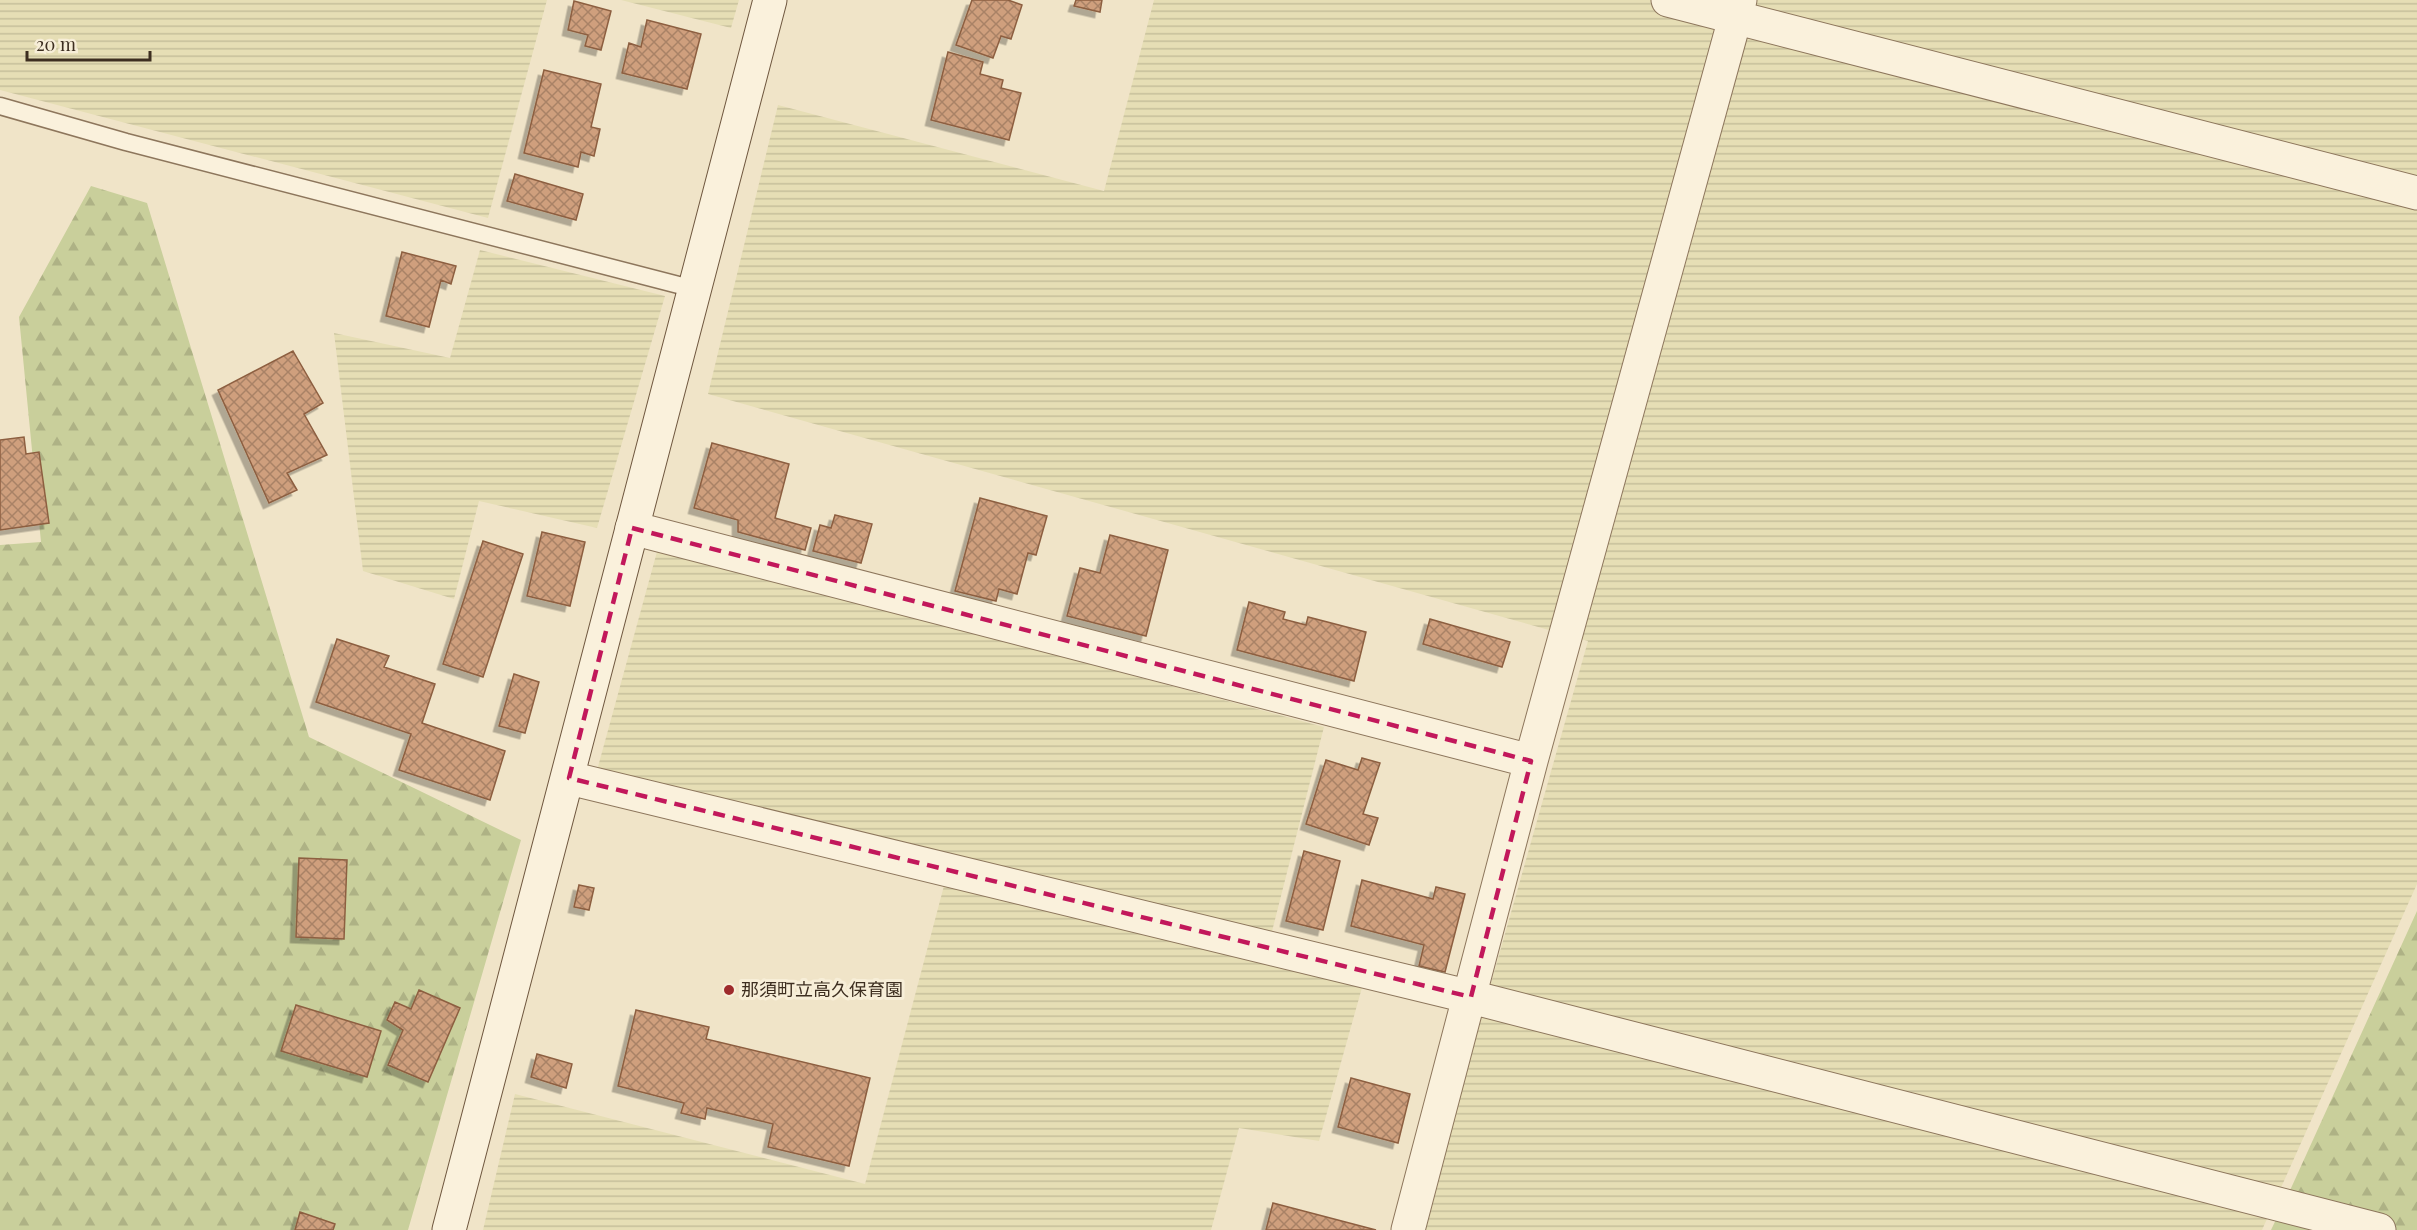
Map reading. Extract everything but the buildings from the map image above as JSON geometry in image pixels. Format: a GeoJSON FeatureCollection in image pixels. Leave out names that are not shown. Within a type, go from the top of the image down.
{"type":"FeatureCollection","features":[{"type":"Feature","properties":{"kind":"street"},"geometry":{"type":"LineString","coordinates":[[449,1230],[569,778],[770,0]]}},
{"type":"Feature","properties":{"kind":"street"},"geometry":{"type":"LineString","coordinates":[[1668,0],[1737,9],[2417,193]]}},
{"type":"Feature","properties":{"kind":"street"},"geometry":{"type":"LineString","coordinates":[[1408,1230],[1471,997],[1531,761],[1737,9]]}},
{"type":"Feature","properties":{"kind":"street"},"geometry":{"type":"LineString","coordinates":[[632,528],[1531,761]]}},
{"type":"Feature","properties":{"kind":"street"},"geometry":{"type":"LineString","coordinates":[[569,778],[1471,997],[2379,1230]]}},
{"type":"Feature","properties":{"kind":"lane"},"geometry":{"type":"LineString","coordinates":[[0,106],[126,142],[694,289]]}},
{"type":"Feature","properties":{"kind":"highlighted area"},"geometry":{"type":"Polygon","coordinates":[[[632,528],[1531,761],[1471,997],[569,778],[632,528]]]}},
{"type":"Feature","properties":{"kind":"shaded area"},"geometry":{"type":"Polygon","coordinates":[[[0,0],[547,0],[488,218],[0,90],[0,0]]]}},
{"type":"Feature","properties":{"kind":"shaded area"},"geometry":{"type":"Polygon","coordinates":[[[621,0],[739,0],[731,28],[621,0]]]}},
{"type":"Feature","properties":{"kind":"shaded area"},"geometry":{"type":"Polygon","coordinates":[[[1154,0],[2417,0],[2417,884],[2262,1230],[1421,1230],[1588,641],[708,394],[778,105],[1104,191],[1154,0]]]}},
{"type":"Feature","properties":{"kind":"shaded area"},"geometry":{"type":"Polygon","coordinates":[[[480,250],[665,296],[597,528],[479,501],[454,599],[363,571],[334,333],[450,358],[480,250]]]}},
{"type":"Feature","properties":{"kind":"shaded area"},"geometry":{"type":"Polygon","coordinates":[[[658,548],[1324,727],[1266,955],[1363,984],[1319,1141],[1239,1128],[1211,1230],[483,1230],[515,1094],[865,1184],[950,863],[596,774],[658,548]]]}},
{"type":"Feature","properties":{"kind":"green space"},"geometry":{"type":"Polygon","coordinates":[[[91,186],[147,203],[309,737],[521,840],[408,1230],[0,1230],[0,545],[41,542],[19,317],[91,186]]]}},
{"type":"Feature","properties":{"kind":"green space"},"geometry":{"type":"Polygon","coordinates":[[[2417,911],[2417,1230],[2271,1230],[2292,1186],[2417,911]]]}},
{"type":"Feature","properties":{"kind":"place","name":"那須町立高久保育園"},"geometry":{"type":"Point","coordinates":[729,990]}}]}
